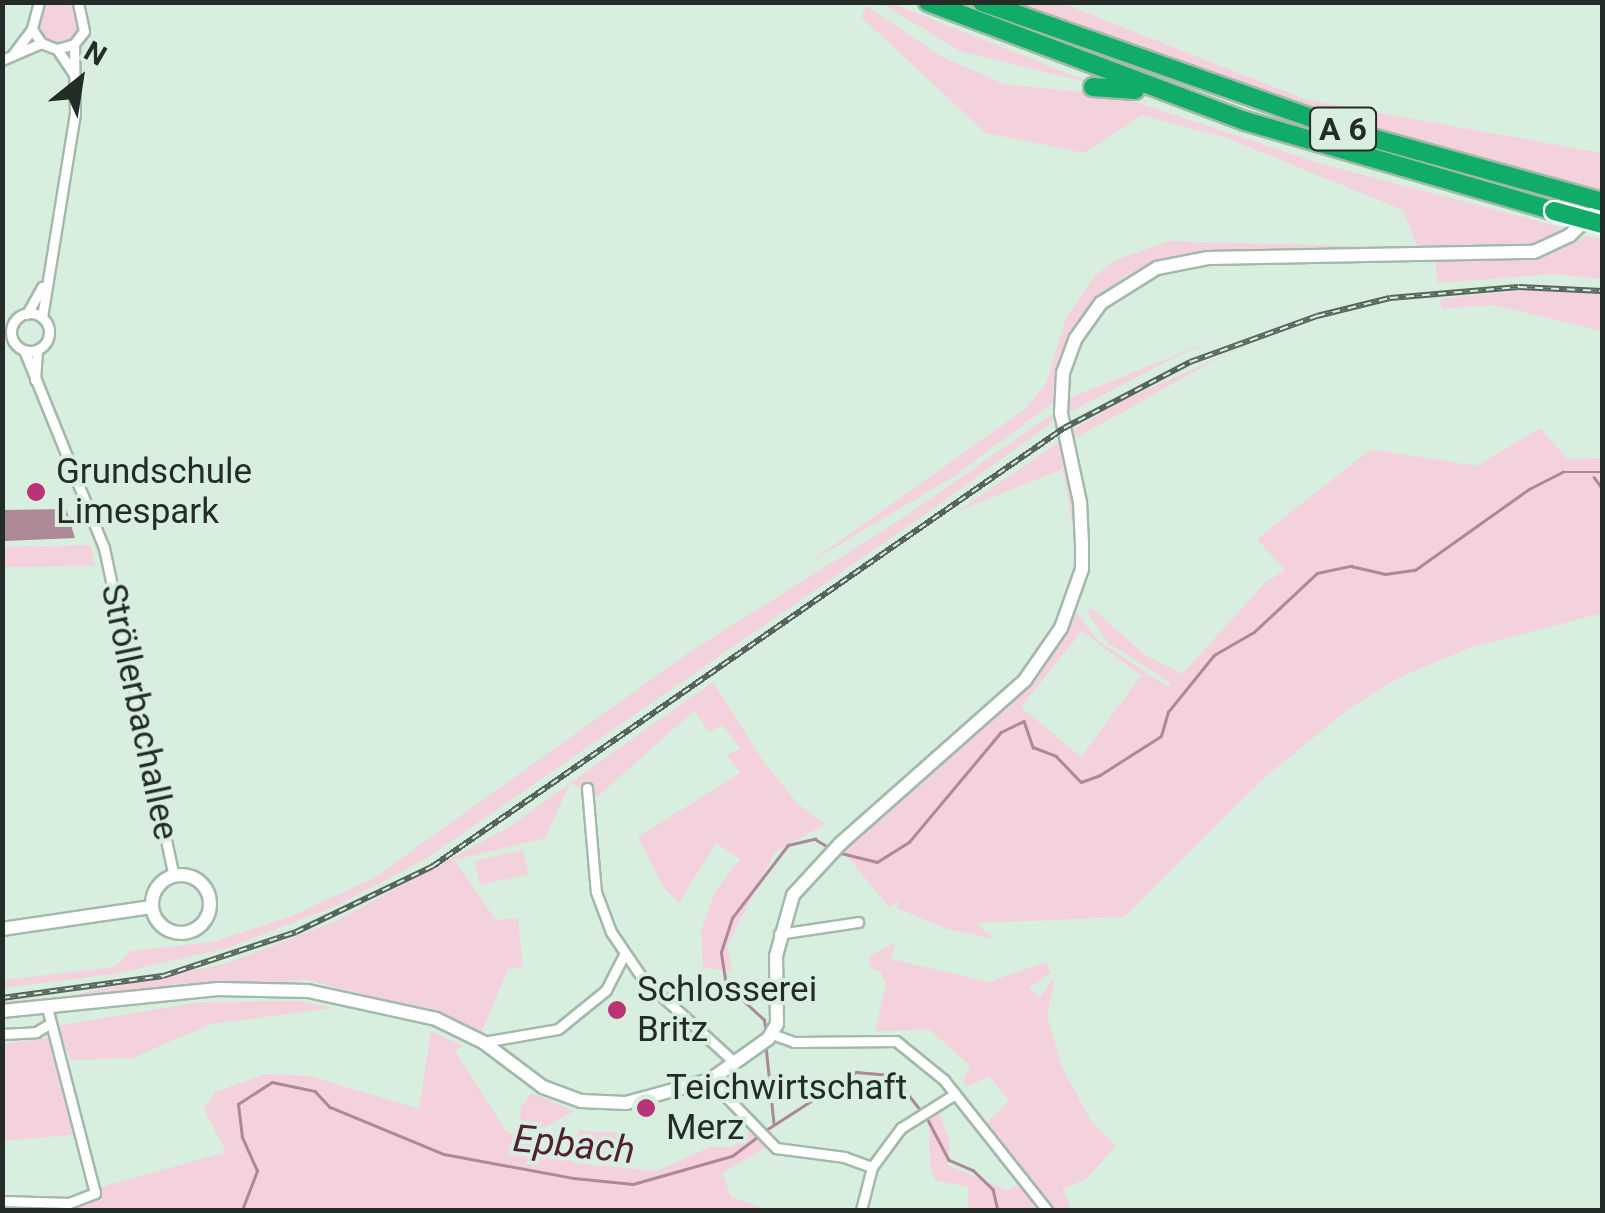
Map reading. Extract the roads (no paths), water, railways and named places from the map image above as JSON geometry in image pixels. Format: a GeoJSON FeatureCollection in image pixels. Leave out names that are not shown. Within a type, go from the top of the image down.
{"type":"FeatureCollection","features":[{"type":"Feature","properties":{"kind":"highway","name":"A 6"},"geometry":{"type":"LineString","coordinates":[[928,2],[1150,88],[1375,162],[1602,224]]}},
{"type":"Feature","properties":{"kind":"highway","name":"A 6"},"geometry":{"type":"LineString","coordinates":[[982,2],[1250,99],[1602,204]]}},
{"type":"Feature","properties":{"kind":"highway"},"geometry":{"type":"LineString","coordinates":[[1092,87],[1150,88]]}},
{"type":"Feature","properties":{"kind":"street"},"geometry":{"type":"LineString","coordinates":[[14,322],[8,339],[24,350],[37,350],[49,334],[42,317],[42,287],[63,199],[76,77],[74,44],[86,22],[78,2]]}},
{"type":"Feature","properties":{"kind":"street"},"geometry":{"type":"LineString","coordinates":[[14,53],[32,29],[37,3]]}},
{"type":"Feature","properties":{"kind":"street"},"geometry":{"type":"LineString","coordinates":[[32,29],[41,42],[57,48],[74,44]]}},
{"type":"Feature","properties":{"kind":"street"},"geometry":{"type":"LineString","coordinates":[[2,60],[41,42]]}},
{"type":"Feature","properties":{"kind":"street"},"geometry":{"type":"LineString","coordinates":[[57,48],[76,77]]}},
{"type":"Feature","properties":{"kind":"street"},"geometry":{"type":"LineString","coordinates":[[2,1011],[218,989],[343,997],[436,1019],[482,1042],[543,1087],[581,1101],[626,1103],[710,1080],[731,1060],[772,1034],[779,1013],[779,934],[793,895],[841,843],[1025,680],[1061,628],[1082,569],[1080,502],[1061,413],[1063,373],[1076,338],[1101,302],[1130,279],[1171,263],[1534,252],[1570,235],[1602,204]]}},
{"type":"Feature","properties":{"kind":"street"},"geometry":{"type":"LineString","coordinates":[[2,326],[27,314],[42,287]]}},
{"type":"Feature","properties":{"kind":"street"},"geometry":{"type":"LineString","coordinates":[[27,314],[42,317]]}},
{"type":"Feature","properties":{"kind":"street","name":"Ströllerbachallee"},"geometry":{"type":"LineString","coordinates":[[24,350],[104,548],[174,876]]}},
{"type":"Feature","properties":{"kind":"street","name":"Ströllerbachallee"},"geometry":{"type":"LineString","coordinates":[[35,382],[37,350]]}},
{"type":"Feature","properties":{"kind":"street"},"geometry":{"type":"LineString","coordinates":[[587,788],[596,892],[624,956],[668,1005],[731,1060]]}},
{"type":"Feature","properties":{"kind":"street"},"geometry":{"type":"LineString","coordinates":[[174,876],[205,887],[210,906],[203,924],[186,934],[167,931],[151,907],[155,890],[174,876]]}},
{"type":"Feature","properties":{"kind":"street"},"geometry":{"type":"LineString","coordinates":[[2,929],[151,907]]}},
{"type":"Feature","properties":{"kind":"street"},"geometry":{"type":"LineString","coordinates":[[779,934],[800,936],[858,922]]}},
{"type":"Feature","properties":{"kind":"street"},"geometry":{"type":"LineString","coordinates":[[482,1042],[558,1029],[606,990],[624,956]]}},
{"type":"Feature","properties":{"kind":"street"},"geometry":{"type":"LineString","coordinates":[[2,1201],[48,1204],[95,1193],[48,1008]]}},
{"type":"Feature","properties":{"kind":"street"},"geometry":{"type":"LineString","coordinates":[[2,1034],[36,1032],[51,1023]]}},
{"type":"Feature","properties":{"kind":"street"},"geometry":{"type":"LineString","coordinates":[[772,1034],[825,1043],[888,1037],[956,1094],[1047,1210]]}},
{"type":"Feature","properties":{"kind":"street"},"geometry":{"type":"LineString","coordinates":[[710,1080],[750,1126],[786,1153],[844,1156],[872,1167]]}},
{"type":"Feature","properties":{"kind":"street"},"geometry":{"type":"LineString","coordinates":[[861,1210],[872,1167],[918,1116],[956,1094]]}},
{"type":"Feature","properties":{"kind":"waterway"},"geometry":{"type":"LineString","coordinates":[[837,852],[877,862],[909,842],[1001,732],[1024,721],[1033,747],[1056,756],[1081,782],[1100,775],[1161,736],[1168,712],[1214,655],[1254,632],[1317,573],[1351,566],[1385,574],[1415,570],[1529,489],[1563,472],[1602,472]]}},
{"type":"Feature","properties":{"kind":"waterway"},"geometry":{"type":"LineString","coordinates":[[1594,477],[1602,488]]}},
{"type":"Feature","properties":{"kind":"waterway"},"geometry":{"type":"LineString","coordinates":[[766,1033],[764,1020],[726,985],[721,952],[732,918],[788,845],[815,839],[830,848]]}},
{"type":"Feature","properties":{"kind":"waterway"},"geometry":{"type":"LineString","coordinates":[[766,1046],[774,1124]]}},
{"type":"Feature","properties":{"kind":"waterway","name":"Epbach"},"geometry":{"type":"LineString","coordinates":[[766,1130],[856,1072],[893,1075],[922,1112]]}},
{"type":"Feature","properties":{"kind":"waterway","name":"Epbach"},"geometry":{"type":"LineString","coordinates":[[242,1210],[257,1171],[242,1137],[238,1104],[272,1082],[315,1091],[330,1107],[444,1154],[574,1178],[633,1184],[732,1156],[760,1135]]}},
{"type":"Feature","properties":{"kind":"waterway","name":"Epbach"},"geometry":{"type":"LineString","coordinates":[[927,1118],[949,1160],[973,1170],[993,1189],[998,1210]]}},
{"type":"Feature","properties":{"kind":"railway"},"geometry":{"type":"LineString","coordinates":[[2,998],[163,976],[296,932],[433,866],[1064,428],[1190,362],[1317,316],[1390,298],[1519,287],[1602,291]]}},
{"type":"Feature","properties":{"kind":"place","name":"Grundschule Limespark"},"geometry":{"type":"Point","coordinates":[36,492]}},
{"type":"Feature","properties":{"kind":"place","name":"Schlosserei Britz"},"geometry":{"type":"Point","coordinates":[617,1010]}},
{"type":"Feature","properties":{"kind":"place","name":"Teichwirtschaft Merz"},"geometry":{"type":"Point","coordinates":[646,1108]}}]}
